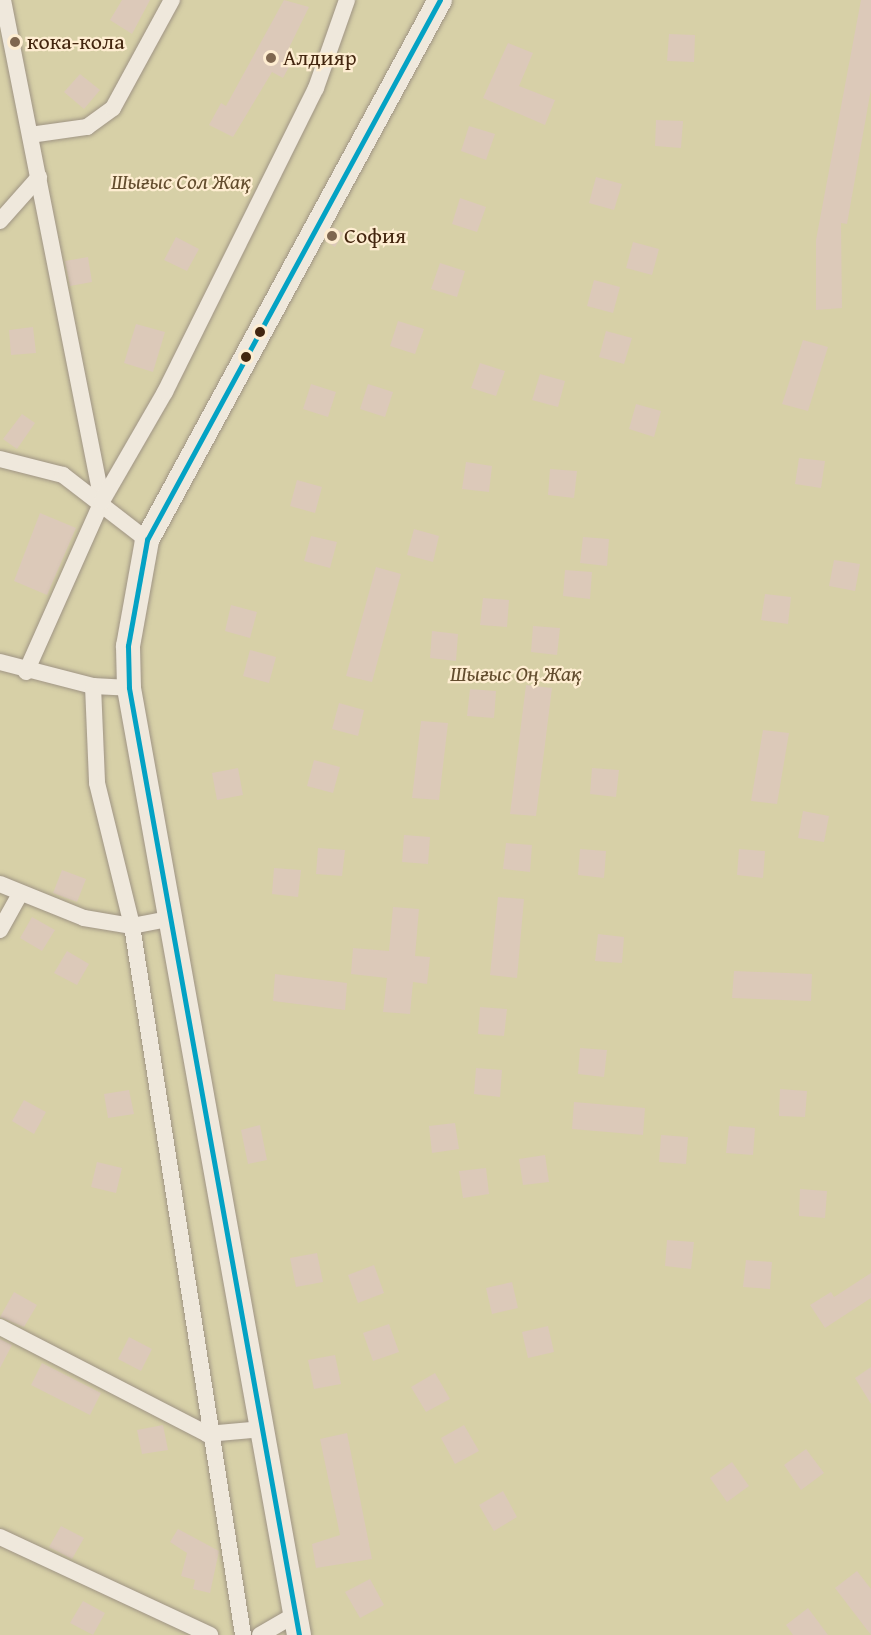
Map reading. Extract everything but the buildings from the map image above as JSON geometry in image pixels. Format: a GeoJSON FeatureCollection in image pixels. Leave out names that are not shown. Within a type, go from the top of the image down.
{"type":"FeatureCollection","features":[{"type":"Feature","properties":{"kind":"street"},"geometry":{"type":"LineString","coordinates":[[3,0],[102,501]]}},
{"type":"Feature","properties":{"kind":"street"},"geometry":{"type":"LineString","coordinates":[[30,135],[87,127],[113,108],[172,0]]}},
{"type":"Feature","properties":{"kind":"street"},"geometry":{"type":"LineString","coordinates":[[26,672],[102,501],[165,392],[316,88],[348,0]]}},
{"type":"Feature","properties":{"kind":"street"},"geometry":{"type":"LineString","coordinates":[[261,1635],[297,1625],[173,918],[129,688],[131,624],[147,540],[440,0]]}},
{"type":"Feature","properties":{"kind":"street"},"geometry":{"type":"LineString","coordinates":[[0,221],[39,177]]}},
{"type":"Feature","properties":{"kind":"street"},"geometry":{"type":"LineString","coordinates":[[0,459],[63,475],[102,501],[147,540]]}},
{"type":"Feature","properties":{"kind":"street"},"geometry":{"type":"LineString","coordinates":[[0,662],[26,672],[93,686],[129,688]]}},
{"type":"Feature","properties":{"kind":"street"},"geometry":{"type":"LineString","coordinates":[[93,686],[97,783],[132,926],[207,1434],[243,1635]]}},
{"type":"Feature","properties":{"kind":"street"},"geometry":{"type":"LineString","coordinates":[[0,884],[84,918],[132,926],[173,918]]}},
{"type":"Feature","properties":{"kind":"street"},"geometry":{"type":"LineString","coordinates":[[0,930],[20,894]]}},
{"type":"Feature","properties":{"kind":"street"},"geometry":{"type":"LineString","coordinates":[[0,1327],[207,1434],[263,1430]]}},
{"type":"Feature","properties":{"kind":"street"},"geometry":{"type":"LineString","coordinates":[[0,1537],[210,1635]]}},
{"type":"Feature","properties":{"kind":"green space","name":"Шығыс Оң Жақ"},"geometry":{"type":"Polygon","coordinates":[[[0,0],[871,0],[871,1635],[0,1635],[0,0]]]}},
{"type":"Feature","properties":{"kind":"transit line"},"geometry":{"type":"LineString","coordinates":[[299,1635],[129,688],[128,646],[147,540],[440,0]]}},
{"type":"Feature","properties":{"kind":"place","name":"кока-кола"},"geometry":{"type":"Point","coordinates":[15,42]}},
{"type":"Feature","properties":{"kind":"place","name":"Алдияр"},"geometry":{"type":"Point","coordinates":[271,58]}},
{"type":"Feature","properties":{"kind":"place","name":"София"},"geometry":{"type":"Point","coordinates":[332,236]}},
{"type":"Feature","properties":{"kind":"park label","name":"Шығыс Сол Жақ"},"geometry":{"type":"Point","coordinates":[181,182]}}]}
